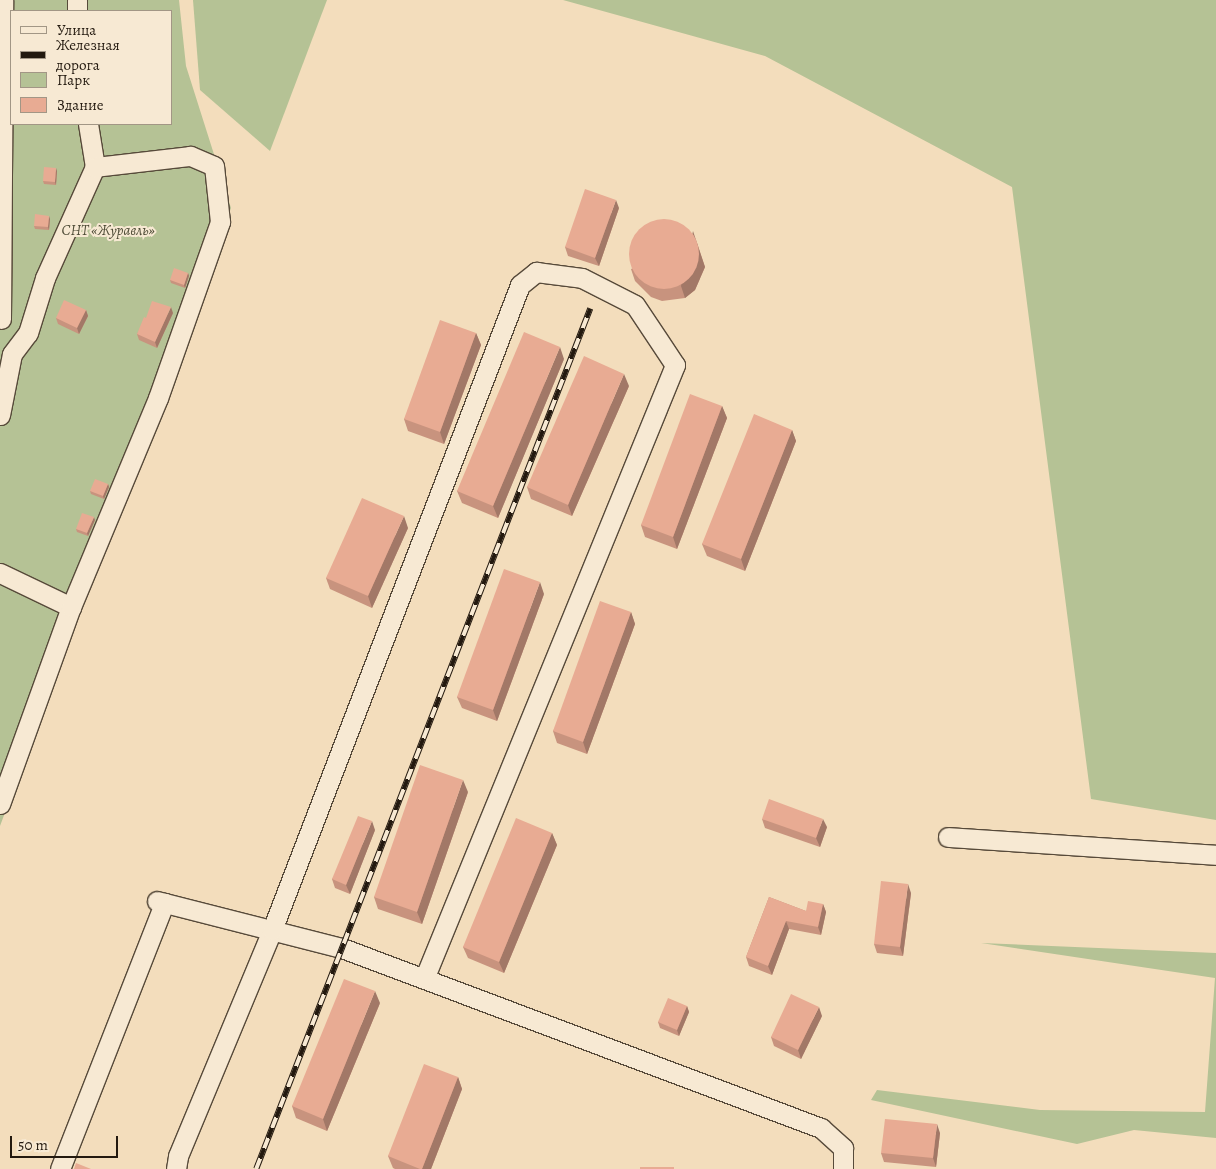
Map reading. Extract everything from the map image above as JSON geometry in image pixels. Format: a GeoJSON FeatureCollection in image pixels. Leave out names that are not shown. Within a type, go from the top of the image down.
{"type":"FeatureCollection","features":[{"type":"Feature","properties":{"kind":"street"},"geometry":{"type":"LineString","coordinates":[[1,319],[3,0]]}},
{"type":"Feature","properties":{"kind":"street"},"geometry":{"type":"LineString","coordinates":[[0,415],[3,380],[12,354],[28,333],[46,278],[95,167],[88,125]]}},
{"type":"Feature","properties":{"kind":"street"},"geometry":{"type":"LineString","coordinates":[[0,804],[71,607],[158,398],[220,222],[214,166],[190,156],[95,167]]}},
{"type":"Feature","properties":{"kind":"street"},"geometry":{"type":"LineString","coordinates":[[176,1169],[178,1156],[272,930],[520,285],[536,272],[582,278],[635,304],[675,365],[424,979]]}},
{"type":"Feature","properties":{"kind":"street"},"geometry":{"type":"LineString","coordinates":[[0,573],[71,607]]}},
{"type":"Feature","properties":{"kind":"street"},"geometry":{"type":"LineString","coordinates":[[948,837],[1216,855]]}},
{"type":"Feature","properties":{"kind":"street"},"geometry":{"type":"LineString","coordinates":[[60,1169],[160,902],[342,948],[821,1128],[843,1148],[843,1169]]}},
{"type":"Feature","properties":{"kind":"green space","name":"СНТ «Журавль»"},"geometry":{"type":"Polygon","coordinates":[[[0,0],[179,0],[186,66],[231,208],[0,826],[0,0]]]}},
{"type":"Feature","properties":{"kind":"green space"},"geometry":{"type":"Polygon","coordinates":[[[193,0],[327,0],[270,151],[200,90],[193,0]]]}},
{"type":"Feature","properties":{"kind":"green space"},"geometry":{"type":"Polygon","coordinates":[[[563,0],[1216,0],[1216,820],[1091,799],[1012,187],[765,56],[563,0]]]}},
{"type":"Feature","properties":{"kind":"green space"},"geometry":{"type":"Polygon","coordinates":[[[981,943],[1216,953],[1216,1138],[1134,1130],[1077,1144],[871,1100],[877,1090],[1040,1110],[1205,1112],[1215,978],[981,943]]]}},
{"type":"Feature","properties":{"kind":"building"},"geometry":{"type":"Polygon","coordinates":[[[44,167],[56,168],[55,182],[43,181],[44,167]]]}},
{"type":"Feature","properties":{"kind":"building"},"geometry":{"type":"Polygon","coordinates":[[[585,189],[616,200],[595,258],[565,247],[585,189]]]}},
{"type":"Feature","properties":{"kind":"building"},"geometry":{"type":"Polygon","coordinates":[[[35,214],[49,216],[48,227],[34,226],[35,214]]]}},
{"type":"Feature","properties":{"kind":"building"},"geometry":{"type":"Polygon","coordinates":[[[657,219],[671,219],[684,224],[694,234],[699,247],[699,261],[694,274],[684,284],[671,289],[657,289],[644,284],[634,274],[629,261],[629,247],[634,234],[644,224],[657,219]]]}},
{"type":"Feature","properties":{"kind":"building"},"geometry":{"type":"Polygon","coordinates":[[[174,268],[188,273],[184,285],[170,280],[174,268]]]}},
{"type":"Feature","properties":{"kind":"building"},"geometry":{"type":"Polygon","coordinates":[[[64,300],[86,310],[77,328],[56,318],[64,300]]]}},
{"type":"Feature","properties":{"kind":"building"},"geometry":{"type":"Polygon","coordinates":[[[152,301],[171,307],[155,342],[137,334],[144,317],[146,318],[152,301]]]}},
{"type":"Feature","properties":{"kind":"building"},"geometry":{"type":"Polygon","coordinates":[[[440,320],[476,333],[440,432],[404,419],[440,320]]]}},
{"type":"Feature","properties":{"kind":"building"},"geometry":{"type":"Polygon","coordinates":[[[524,332],[560,347],[493,506],[457,491],[524,332]]]}},
{"type":"Feature","properties":{"kind":"building"},"geometry":{"type":"Polygon","coordinates":[[[584,356],[624,374],[568,505],[527,487],[584,356]]]}},
{"type":"Feature","properties":{"kind":"building"},"geometry":{"type":"Polygon","coordinates":[[[690,394],[722,406],[673,537],[641,525],[690,394]]]}},
{"type":"Feature","properties":{"kind":"building"},"geometry":{"type":"Polygon","coordinates":[[[754,414],[792,430],[741,559],[702,544],[754,414]]]}},
{"type":"Feature","properties":{"kind":"building"},"geometry":{"type":"Polygon","coordinates":[[[95,479],[108,484],[103,496],[90,491],[95,479]]]}},
{"type":"Feature","properties":{"kind":"building"},"geometry":{"type":"Polygon","coordinates":[[[362,498],[404,516],[368,596],[326,578],[362,498]]]}},
{"type":"Feature","properties":{"kind":"building"},"geometry":{"type":"Polygon","coordinates":[[[82,513],[94,517],[87,533],[76,529],[82,513]]]}},
{"type":"Feature","properties":{"kind":"building"},"geometry":{"type":"Polygon","coordinates":[[[504,569],[540,582],[493,710],[457,697],[504,569]]]}},
{"type":"Feature","properties":{"kind":"building"},"geometry":{"type":"Polygon","coordinates":[[[600,601],[631,612],[583,742],[553,731],[600,601]]]}},
{"type":"Feature","properties":{"kind":"building"},"geometry":{"type":"Polygon","coordinates":[[[420,765],[463,780],[417,912],[374,897],[420,765]]]}},
{"type":"Feature","properties":{"kind":"building"},"geometry":{"type":"Polygon","coordinates":[[[769,799],[823,819],[816,838],[762,819],[769,799]]]}},
{"type":"Feature","properties":{"kind":"building"},"geometry":{"type":"Polygon","coordinates":[[[358,816],[372,821],[346,885],[332,879],[358,816]]]}},
{"type":"Feature","properties":{"kind":"building"},"geometry":{"type":"Polygon","coordinates":[[[516,818],[552,833],[499,962],[463,947],[516,818]]]}},
{"type":"Feature","properties":{"kind":"building"},"geometry":{"type":"Polygon","coordinates":[[[881,881],[908,884],[900,947],[874,944],[881,881]]]}},
{"type":"Feature","properties":{"kind":"building"},"geometry":{"type":"Polygon","coordinates":[[[769,897],[806,911],[808,901],[823,904],[818,927],[786,921],[768,966],[746,957],[769,897]]]}},
{"type":"Feature","properties":{"kind":"building"},"geometry":{"type":"Polygon","coordinates":[[[344,979],[375,991],[323,1119],[292,1106],[344,979]]]}},
{"type":"Feature","properties":{"kind":"building"},"geometry":{"type":"Polygon","coordinates":[[[791,994],[819,1007],[798,1050],[771,1037],[791,994]]]}},
{"type":"Feature","properties":{"kind":"building"},"geometry":{"type":"Polygon","coordinates":[[[668,998],[687,1006],[677,1030],[658,1022],[668,998]]]}},
{"type":"Feature","properties":{"kind":"building"},"geometry":{"type":"Polygon","coordinates":[[[424,1064],[458,1077],[422,1169],[420,1169],[388,1156],[424,1064]]]}},
{"type":"Feature","properties":{"kind":"building"},"geometry":{"type":"Polygon","coordinates":[[[885,1119],[937,1124],[933,1158],[881,1153],[885,1119]]]}},
{"type":"Feature","properties":{"kind":"building"},"geometry":{"type":"Polygon","coordinates":[[[76,1163],[91,1169],[74,1169],[76,1163]]]}},
{"type":"Feature","properties":{"kind":"building"},"geometry":{"type":"Polygon","coordinates":[[[640,1167],[674,1167],[674,1169],[640,1169],[640,1167]]]}},
{"type":"Feature","properties":{"kind":"railway"},"geometry":{"type":"LineString","coordinates":[[256,1169],[590,309]]}}]}
